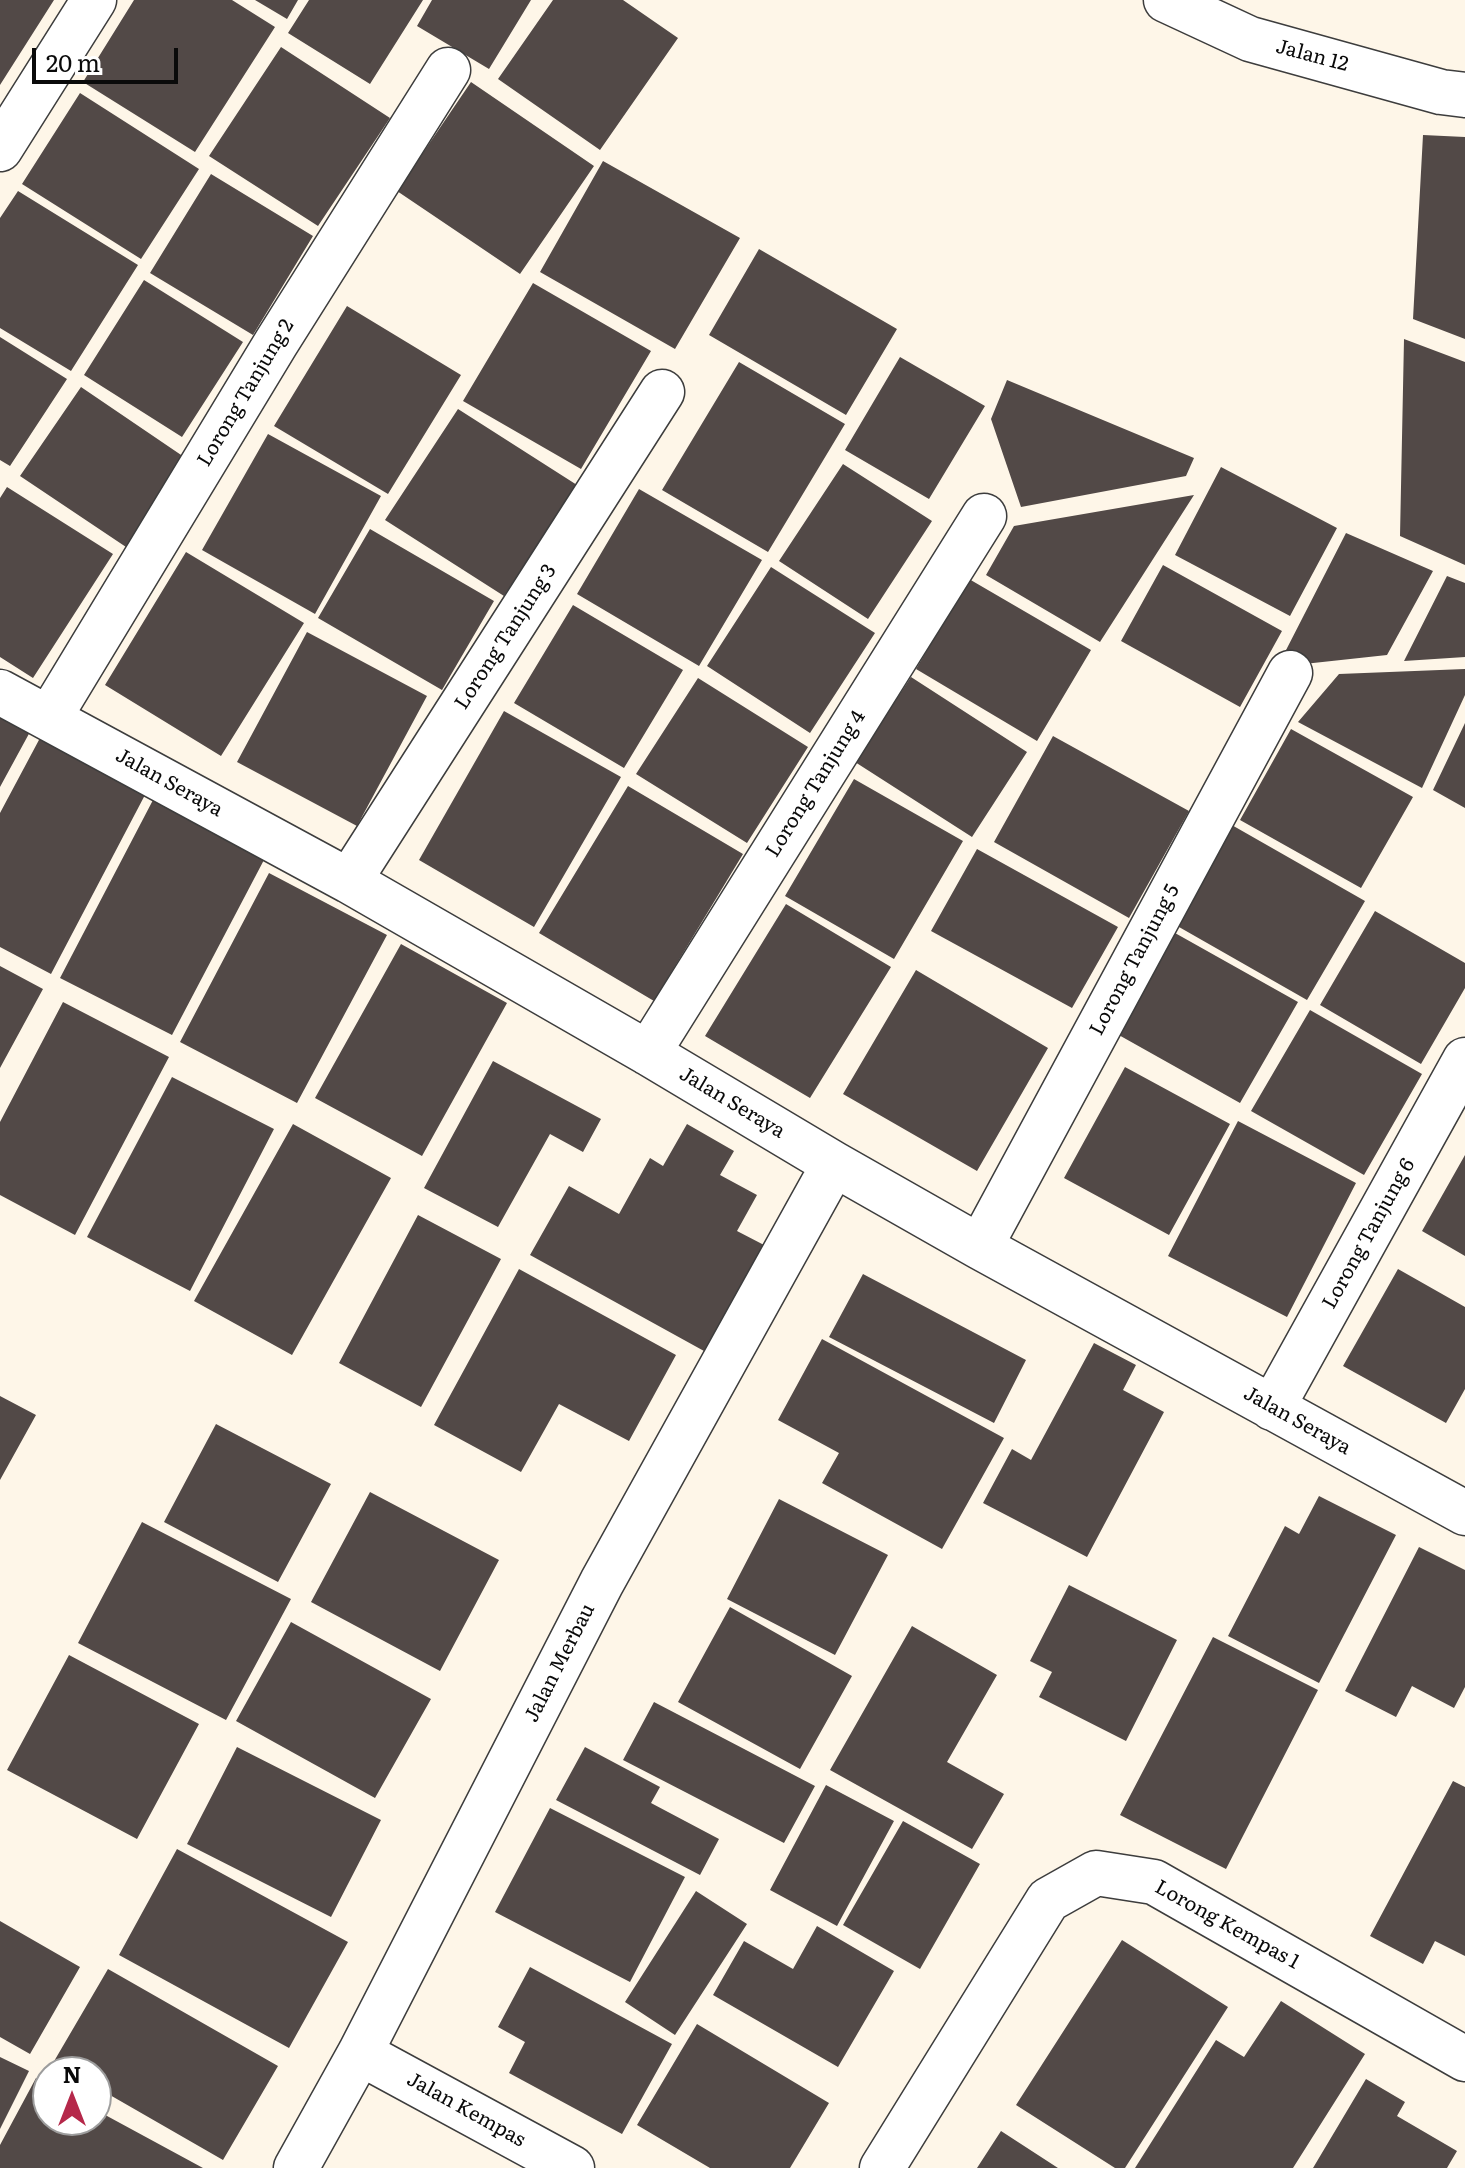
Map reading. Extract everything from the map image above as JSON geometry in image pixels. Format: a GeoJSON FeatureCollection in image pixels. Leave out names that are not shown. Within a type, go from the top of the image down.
{"type":"FeatureCollection","features":[{"type":"Feature","properties":{"kind":"street"},"geometry":{"type":"LineString","coordinates":[[0,149],[94,0]]}},
{"type":"Feature","properties":{"kind":"street","name":"Jalan 12"},"geometry":{"type":"LineString","coordinates":[[1166,0],[1250,39],[1441,92],[1465,95]]}},
{"type":"Feature","properties":{"kind":"street","name":"Lorong Tanjung 2"},"geometry":{"type":"LineString","coordinates":[[49,718],[276,343],[448,70]]}},
{"type":"Feature","properties":{"kind":"street","name":"Lorong Tanjung 3"},"geometry":{"type":"LineString","coordinates":[[349,881],[662,392]]}},
{"type":"Feature","properties":{"kind":"street","name":"Lorong Tanjung 4"},"geometry":{"type":"LineString","coordinates":[[648,1053],[984,516]]}},
{"type":"Feature","properties":{"kind":"street","name":"Lorong Tanjung 5"},"geometry":{"type":"LineString","coordinates":[[980,1247],[1290,673]]}},
{"type":"Feature","properties":{"kind":"street","name":"Jalan Seraya"},"geometry":{"type":"LineString","coordinates":[[0,692],[349,881],[980,1247],[1465,1513]]}},
{"type":"Feature","properties":{"kind":"street","name":"Lorong Tanjung 6"},"geometry":{"type":"LineString","coordinates":[[1272,1408],[1465,1060]]}},
{"type":"Feature","properties":{"kind":"street","name":"Jalan Merbau"},"geometry":{"type":"LineString","coordinates":[[296,2168],[360,2053],[602,1582],[834,1164]]}},
{"type":"Feature","properties":{"kind":"street","name":"Lorong Kempas 1"},"geometry":{"type":"LineString","coordinates":[[882,2168],[1048,1900],[1096,1873],[1154,1882],[1465,2059]]}},
{"type":"Feature","properties":{"kind":"street","name":"Jalan Kempas"},"geometry":{"type":"LineString","coordinates":[[360,2053],[572,2168]]}},
{"type":"Feature","properties":{"kind":"building"},"geometry":{"type":"Polygon","coordinates":[[[0,0],[54,0],[0,85],[0,0]]]}},
{"type":"Feature","properties":{"kind":"building"},"geometry":{"type":"Polygon","coordinates":[[[134,0],[232,0],[275,27],[195,152],[83,82],[134,0]]]}},
{"type":"Feature","properties":{"kind":"building"},"geometry":{"type":"Polygon","coordinates":[[[255,0],[298,0],[287,19],[255,0]]]}},
{"type":"Feature","properties":{"kind":"building"},"geometry":{"type":"Polygon","coordinates":[[[309,0],[423,0],[370,84],[288,33],[309,0]]]}},
{"type":"Feature","properties":{"kind":"building"},"geometry":{"type":"Polygon","coordinates":[[[432,0],[531,0],[489,69],[417,26],[432,0]]]}},
{"type":"Feature","properties":{"kind":"building"},"geometry":{"type":"Polygon","coordinates":[[[553,0],[623,0],[678,38],[600,150],[498,79],[553,0]]]}},
{"type":"Feature","properties":{"kind":"building"},"geometry":{"type":"Polygon","coordinates":[[[281,47],[390,118],[318,226],[209,156],[281,47]]]}},
{"type":"Feature","properties":{"kind":"building"},"geometry":{"type":"Polygon","coordinates":[[[471,82],[594,166],[520,274],[397,191],[471,82]]]}},
{"type":"Feature","properties":{"kind":"building"},"geometry":{"type":"Polygon","coordinates":[[[80,93],[199,169],[141,259],[22,184],[80,93]]]}},
{"type":"Feature","properties":{"kind":"building"},"geometry":{"type":"Polygon","coordinates":[[[1423,135],[1465,137],[1465,339],[1413,319],[1423,135]]]}},
{"type":"Feature","properties":{"kind":"building"},"geometry":{"type":"Polygon","coordinates":[[[603,161],[740,238],[675,349],[540,272],[603,161]]]}},
{"type":"Feature","properties":{"kind":"building"},"geometry":{"type":"Polygon","coordinates":[[[211,174],[313,236],[253,335],[150,273],[211,174]]]}},
{"type":"Feature","properties":{"kind":"building"},"geometry":{"type":"Polygon","coordinates":[[[18,191],[138,265],[71,371],[0,328],[0,218],[18,191]]]}},
{"type":"Feature","properties":{"kind":"building"},"geometry":{"type":"Polygon","coordinates":[[[759,249],[897,329],[846,415],[709,335],[759,249]]]}},
{"type":"Feature","properties":{"kind":"building"},"geometry":{"type":"Polygon","coordinates":[[[144,280],[243,342],[182,437],[84,375],[144,280]]]}},
{"type":"Feature","properties":{"kind":"building"},"geometry":{"type":"Polygon","coordinates":[[[533,283],[651,351],[581,469],[463,401],[533,283]]]}},
{"type":"Feature","properties":{"kind":"building"},"geometry":{"type":"Polygon","coordinates":[[[347,306],[461,375],[388,494],[274,426],[347,306]]]}},
{"type":"Feature","properties":{"kind":"building"},"geometry":{"type":"Polygon","coordinates":[[[0,337],[67,379],[10,466],[0,460],[0,337]]]}},
{"type":"Feature","properties":{"kind":"building"},"geometry":{"type":"Polygon","coordinates":[[[1404,339],[1465,362],[1465,565],[1400,536],[1404,339]]]}},
{"type":"Feature","properties":{"kind":"building"},"geometry":{"type":"Polygon","coordinates":[[[900,357],[985,406],[929,499],[845,450],[900,357]]]}},
{"type":"Feature","properties":{"kind":"building"},"geometry":{"type":"Polygon","coordinates":[[[739,362],[845,424],[768,552],[662,490],[739,362]]]}},
{"type":"Feature","properties":{"kind":"building"},"geometry":{"type":"Polygon","coordinates":[[[1007,380],[1194,458],[1186,476],[1021,507],[991,419],[1007,380]]]}},
{"type":"Feature","properties":{"kind":"building"},"geometry":{"type":"Polygon","coordinates":[[[81,387],[187,459],[126,547],[20,476],[81,387]]]}},
{"type":"Feature","properties":{"kind":"building"},"geometry":{"type":"Polygon","coordinates":[[[458,409],[577,485],[504,596],[385,520],[458,409]]]}},
{"type":"Feature","properties":{"kind":"building"},"geometry":{"type":"Polygon","coordinates":[[[268,434],[381,496],[315,614],[202,550],[268,434]]]}},
{"type":"Feature","properties":{"kind":"building"},"geometry":{"type":"Polygon","coordinates":[[[843,464],[932,521],[868,619],[779,561],[843,464]]]}},
{"type":"Feature","properties":{"kind":"building"},"geometry":{"type":"Polygon","coordinates":[[[1221,467],[1337,528],[1290,616],[1175,555],[1221,467]]]}},
{"type":"Feature","properties":{"kind":"building"},"geometry":{"type":"Polygon","coordinates":[[[7,487],[113,554],[33,678],[0,657],[0,498],[7,487]]]}},
{"type":"Feature","properties":{"kind":"building"},"geometry":{"type":"Polygon","coordinates":[[[639,489],[762,560],[699,666],[577,594],[639,489]]]}},
{"type":"Feature","properties":{"kind":"building"},"geometry":{"type":"Polygon","coordinates":[[[1194,495],[1100,642],[986,575],[1014,526],[1194,495]]]}},
{"type":"Feature","properties":{"kind":"building"},"geometry":{"type":"Polygon","coordinates":[[[370,529],[494,601],[442,690],[318,618],[370,529]]]}},
{"type":"Feature","properties":{"kind":"building"},"geometry":{"type":"Polygon","coordinates":[[[1346,533],[1433,571],[1387,655],[1304,664],[1284,654],[1346,533]]]}},
{"type":"Feature","properties":{"kind":"building"},"geometry":{"type":"Polygon","coordinates":[[[186,552],[304,623],[221,756],[105,685],[186,552]]]}},
{"type":"Feature","properties":{"kind":"building"},"geometry":{"type":"Polygon","coordinates":[[[1163,565],[1282,631],[1240,707],[1121,641],[1163,565]]]}},
{"type":"Feature","properties":{"kind":"building"},"geometry":{"type":"Polygon","coordinates":[[[771,567],[875,633],[810,733],[707,666],[771,567]]]}},
{"type":"Feature","properties":{"kind":"building"},"geometry":{"type":"Polygon","coordinates":[[[1447,576],[1465,583],[1465,657],[1404,661],[1447,576]]]}},
{"type":"Feature","properties":{"kind":"building"},"geometry":{"type":"Polygon","coordinates":[[[969,579],[1091,650],[1037,741],[916,669],[969,579]]]}},
{"type":"Feature","properties":{"kind":"building"},"geometry":{"type":"Polygon","coordinates":[[[573,605],[683,670],[624,768],[514,703],[573,605]]]}},
{"type":"Feature","properties":{"kind":"building"},"geometry":{"type":"Polygon","coordinates":[[[307,632],[427,696],[357,826],[237,762],[307,632]]]}},
{"type":"Feature","properties":{"kind":"building"},"geometry":{"type":"Polygon","coordinates":[[[1465,669],[1465,695],[1422,788],[1298,722],[1339,674],[1465,669]]]}},
{"type":"Feature","properties":{"kind":"building"},"geometry":{"type":"Polygon","coordinates":[[[911,677],[1027,752],[972,837],[855,762],[911,677]]]}},
{"type":"Feature","properties":{"kind":"building"},"geometry":{"type":"Polygon","coordinates":[[[698,678],[808,747],[747,843],[636,774],[698,678]]]}},
{"type":"Feature","properties":{"kind":"building"},"geometry":{"type":"Polygon","coordinates":[[[504,711],[621,777],[534,927],[419,860],[504,711]]]}},
{"type":"Feature","properties":{"kind":"building"},"geometry":{"type":"Polygon","coordinates":[[[0,713],[31,730],[0,787],[0,713]]]}},
{"type":"Feature","properties":{"kind":"building"},"geometry":{"type":"Polygon","coordinates":[[[1465,723],[1465,808],[1433,790],[1465,723]]]}},
{"type":"Feature","properties":{"kind":"building"},"geometry":{"type":"Polygon","coordinates":[[[1291,729],[1413,797],[1361,888],[1240,820],[1291,729]]]}},
{"type":"Feature","properties":{"kind":"building"},"geometry":{"type":"Polygon","coordinates":[[[1053,736],[1189,811],[1129,918],[994,842],[1053,736]]]}},
{"type":"Feature","properties":{"kind":"building"},"geometry":{"type":"Polygon","coordinates":[[[40,738],[146,793],[51,974],[0,947],[0,813],[40,738]]]}},
{"type":"Feature","properties":{"kind":"building"},"geometry":{"type":"Polygon","coordinates":[[[854,779],[963,841],[894,959],[785,896],[854,779]]]}},
{"type":"Feature","properties":{"kind":"building"},"geometry":{"type":"Polygon","coordinates":[[[628,786],[743,854],[654,1001],[539,933],[628,786]]]}},
{"type":"Feature","properties":{"kind":"building"},"geometry":{"type":"Polygon","coordinates":[[[153,800],[265,858],[172,1035],[60,978],[153,800]]]}},
{"type":"Feature","properties":{"kind":"building"},"geometry":{"type":"Polygon","coordinates":[[[1230,824],[1365,901],[1307,1000],[1172,923],[1230,824]]]}},
{"type":"Feature","properties":{"kind":"building"},"geometry":{"type":"Polygon","coordinates":[[[977,849],[1118,927],[1072,1008],[931,931],[977,849]]]}},
{"type":"Feature","properties":{"kind":"building"},"geometry":{"type":"Polygon","coordinates":[[[269,873],[387,935],[297,1103],[180,1042],[269,873]]]}},
{"type":"Feature","properties":{"kind":"building"},"geometry":{"type":"Polygon","coordinates":[[[786,904],[891,967],[810,1098],[705,1036],[786,904]]]}},
{"type":"Feature","properties":{"kind":"building"},"geometry":{"type":"Polygon","coordinates":[[[1375,911],[1465,963],[1465,988],[1421,1064],[1320,1005],[1375,911]]]}},
{"type":"Feature","properties":{"kind":"building"},"geometry":{"type":"Polygon","coordinates":[[[1175,933],[1298,1002],[1240,1103],[1117,1034],[1175,933]]]}},
{"type":"Feature","properties":{"kind":"building"},"geometry":{"type":"Polygon","coordinates":[[[401,944],[507,1003],[422,1156],[315,1098],[401,944]]]}},
{"type":"Feature","properties":{"kind":"building"},"geometry":{"type":"Polygon","coordinates":[[[0,966],[43,989],[0,1068],[0,966]]]}},
{"type":"Feature","properties":{"kind":"building"},"geometry":{"type":"Polygon","coordinates":[[[916,970],[1048,1048],[977,1171],[843,1094],[916,970]]]}},
{"type":"Feature","properties":{"kind":"building"},"geometry":{"type":"Polygon","coordinates":[[[63,1002],[169,1057],[75,1235],[0,1195],[0,1122],[63,1002]]]}},
{"type":"Feature","properties":{"kind":"building"},"geometry":{"type":"Polygon","coordinates":[[[1310,1010],[1422,1074],[1364,1175],[1251,1111],[1310,1010]]]}},
{"type":"Feature","properties":{"kind":"building"},"geometry":{"type":"Polygon","coordinates":[[[493,1061],[601,1119],[583,1152],[550,1134],[498,1227],[424,1188],[493,1061]]]}},
{"type":"Feature","properties":{"kind":"building"},"geometry":{"type":"Polygon","coordinates":[[[1125,1067],[1230,1124],[1169,1235],[1064,1178],[1125,1067]]]}},
{"type":"Feature","properties":{"kind":"building"},"geometry":{"type":"Polygon","coordinates":[[[172,1077],[274,1129],[190,1291],[87,1237],[172,1077]]]}},
{"type":"Feature","properties":{"kind":"building"},"geometry":{"type":"Polygon","coordinates":[[[1238,1121],[1356,1183],[1287,1317],[1168,1256],[1238,1121]]]}},
{"type":"Feature","properties":{"kind":"building"},"geometry":{"type":"Polygon","coordinates":[[[293,1124],[391,1178],[292,1355],[194,1301],[293,1124]]]}},
{"type":"Feature","properties":{"kind":"building"},"geometry":{"type":"Polygon","coordinates":[[[687,1124],[734,1151],[720,1175],[757,1195],[737,1231],[764,1245],[704,1351],[530,1255],[569,1186],[619,1214],[650,1158],[663,1166],[687,1124]]]}},
{"type":"Feature","properties":{"kind":"building"},"geometry":{"type":"Polygon","coordinates":[[[1465,1155],[1465,1256],[1422,1231],[1465,1155]]]}},
{"type":"Feature","properties":{"kind":"building"},"geometry":{"type":"Polygon","coordinates":[[[418,1215],[501,1259],[421,1407],[339,1363],[418,1215]]]}},
{"type":"Feature","properties":{"kind":"building"},"geometry":{"type":"Polygon","coordinates":[[[519,1269],[676,1355],[629,1441],[559,1404],[521,1472],[434,1425],[519,1269]]]}},
{"type":"Feature","properties":{"kind":"building"},"geometry":{"type":"Polygon","coordinates":[[[1398,1269],[1465,1307],[1465,1389],[1446,1423],[1343,1366],[1398,1269]]]}},
{"type":"Feature","properties":{"kind":"building"},"geometry":{"type":"Polygon","coordinates":[[[863,1274],[1026,1360],[994,1423],[829,1337],[863,1274]]]}},
{"type":"Feature","properties":{"kind":"building"},"geometry":{"type":"Polygon","coordinates":[[[822,1339],[1004,1438],[942,1549],[822,1483],[839,1453],[778,1420],[822,1339]]]}},
{"type":"Feature","properties":{"kind":"building"},"geometry":{"type":"Polygon","coordinates":[[[1094,1343],[1136,1365],[1123,1390],[1164,1412],[1087,1557],[983,1503],[1012,1449],[1031,1460],[1094,1343]]]}},
{"type":"Feature","properties":{"kind":"building"},"geometry":{"type":"Polygon","coordinates":[[[0,1396],[36,1415],[0,1480],[0,1396]]]}},
{"type":"Feature","properties":{"kind":"building"},"geometry":{"type":"Polygon","coordinates":[[[216,1424],[331,1484],[278,1582],[164,1522],[216,1424]]]}},
{"type":"Feature","properties":{"kind":"building"},"geometry":{"type":"Polygon","coordinates":[[[370,1492],[499,1560],[440,1671],[311,1602],[370,1492]]]}},
{"type":"Feature","properties":{"kind":"building"},"geometry":{"type":"Polygon","coordinates":[[[1319,1496],[1396,1535],[1319,1683],[1228,1636],[1285,1526],[1299,1534],[1319,1496]]]}},
{"type":"Feature","properties":{"kind":"building"},"geometry":{"type":"Polygon","coordinates":[[[779,1499],[888,1555],[835,1655],[727,1599],[779,1499]]]}},
{"type":"Feature","properties":{"kind":"building"},"geometry":{"type":"Polygon","coordinates":[[[142,1522],[291,1599],[226,1720],[78,1643],[142,1522]]]}},
{"type":"Feature","properties":{"kind":"building"},"geometry":{"type":"Polygon","coordinates":[[[1419,1547],[1465,1570],[1465,1687],[1454,1708],[1412,1686],[1396,1717],[1345,1691],[1419,1547]]]}},
{"type":"Feature","properties":{"kind":"building"},"geometry":{"type":"Polygon","coordinates":[[[1069,1585],[1177,1640],[1126,1741],[1039,1697],[1052,1672],[1030,1661],[1069,1585]]]}},
{"type":"Feature","properties":{"kind":"building"},"geometry":{"type":"Polygon","coordinates":[[[730,1607],[852,1676],[800,1769],[678,1702],[730,1607]]]}},
{"type":"Feature","properties":{"kind":"building"},"geometry":{"type":"Polygon","coordinates":[[[291,1622],[431,1699],[375,1798],[236,1721],[291,1622]]]}},
{"type":"Feature","properties":{"kind":"building"},"geometry":{"type":"Polygon","coordinates":[[[912,1626],[997,1675],[947,1762],[1004,1794],[972,1849],[830,1770],[912,1626]]]}},
{"type":"Feature","properties":{"kind":"building"},"geometry":{"type":"Polygon","coordinates":[[[1213,1637],[1318,1690],[1226,1869],[1120,1815],[1213,1637]]]}},
{"type":"Feature","properties":{"kind":"building"},"geometry":{"type":"Polygon","coordinates":[[[69,1655],[199,1724],[137,1839],[7,1770],[69,1655]]]}},
{"type":"Feature","properties":{"kind":"building"},"geometry":{"type":"Polygon","coordinates":[[[654,1702],[815,1786],[784,1843],[623,1760],[654,1702]]]}},
{"type":"Feature","properties":{"kind":"building"},"geometry":{"type":"Polygon","coordinates":[[[237,1747],[381,1820],[331,1917],[187,1844],[237,1747]]]}},
{"type":"Feature","properties":{"kind":"building"},"geometry":{"type":"Polygon","coordinates":[[[585,1747],[660,1787],[651,1803],[719,1839],[700,1875],[556,1800],[585,1747]]]}},
{"type":"Feature","properties":{"kind":"building"},"geometry":{"type":"Polygon","coordinates":[[[1453,1781],[1465,1787],[1465,1956],[1435,1941],[1423,1964],[1370,1936],[1453,1781]]]}},
{"type":"Feature","properties":{"kind":"building"},"geometry":{"type":"Polygon","coordinates":[[[826,1785],[894,1821],[837,1926],[770,1890],[826,1785]]]}},
{"type":"Feature","properties":{"kind":"building"},"geometry":{"type":"Polygon","coordinates":[[[550,1808],[685,1877],[630,1982],[495,1912],[550,1808]]]}},
{"type":"Feature","properties":{"kind":"building"},"geometry":{"type":"Polygon","coordinates":[[[903,1821],[980,1864],[920,1969],[843,1925],[903,1821]]]}},
{"type":"Feature","properties":{"kind":"building"},"geometry":{"type":"Polygon","coordinates":[[[177,1849],[348,1942],[289,2048],[119,1955],[177,1849]]]}},
{"type":"Feature","properties":{"kind":"building"},"geometry":{"type":"Polygon","coordinates":[[[696,1891],[747,1924],[675,2035],[625,2002],[696,1891]]]}},
{"type":"Feature","properties":{"kind":"building"},"geometry":{"type":"Polygon","coordinates":[[[0,1921],[80,1967],[30,2054],[0,2037],[0,1921]]]}},
{"type":"Feature","properties":{"kind":"building"},"geometry":{"type":"Polygon","coordinates":[[[817,1926],[894,1971],[838,2067],[713,1995],[744,1941],[793,1969],[817,1926]]]}},
{"type":"Feature","properties":{"kind":"building"},"geometry":{"type":"Polygon","coordinates":[[[1122,1940],[1228,2007],[1125,2168],[1115,2168],[1016,2105],[1122,1940]]]}},
{"type":"Feature","properties":{"kind":"building"},"geometry":{"type":"Polygon","coordinates":[[[530,1967],[672,2044],[622,2134],[509,2073],[525,2042],[498,2027],[530,1967]]]}},
{"type":"Feature","properties":{"kind":"building"},"geometry":{"type":"Polygon","coordinates":[[[108,1969],[278,2066],[223,2160],[112,2096],[112,2056],[57,2056],[108,1969]]]}},
{"type":"Feature","properties":{"kind":"building"},"geometry":{"type":"Polygon","coordinates":[[[1281,2001],[1365,2054],[1293,2168],[1135,2168],[1216,2040],[1244,2057],[1281,2001]]]}},
{"type":"Feature","properties":{"kind":"building"},"geometry":{"type":"Polygon","coordinates":[[[697,2024],[829,2103],[790,2168],[710,2168],[637,2125],[697,2024]]]}},
{"type":"Feature","properties":{"kind":"building"},"geometry":{"type":"Polygon","coordinates":[[[0,2057],[29,2071],[0,2129],[0,2057]]]}},
{"type":"Feature","properties":{"kind":"building"},"geometry":{"type":"Polygon","coordinates":[[[1366,2079],[1405,2102],[1397,2116],[1457,2151],[1447,2168],[1313,2168],[1366,2079]]]}},
{"type":"Feature","properties":{"kind":"building"},"geometry":{"type":"Polygon","coordinates":[[[32,2085],[32,2136],[112,2136],[112,2119],[203,2168],[0,2168],[0,2145],[32,2085]]]}},
{"type":"Feature","properties":{"kind":"building"},"geometry":{"type":"Polygon","coordinates":[[[1001,2131],[1058,2168],[977,2168],[1001,2131]]]}}]}
